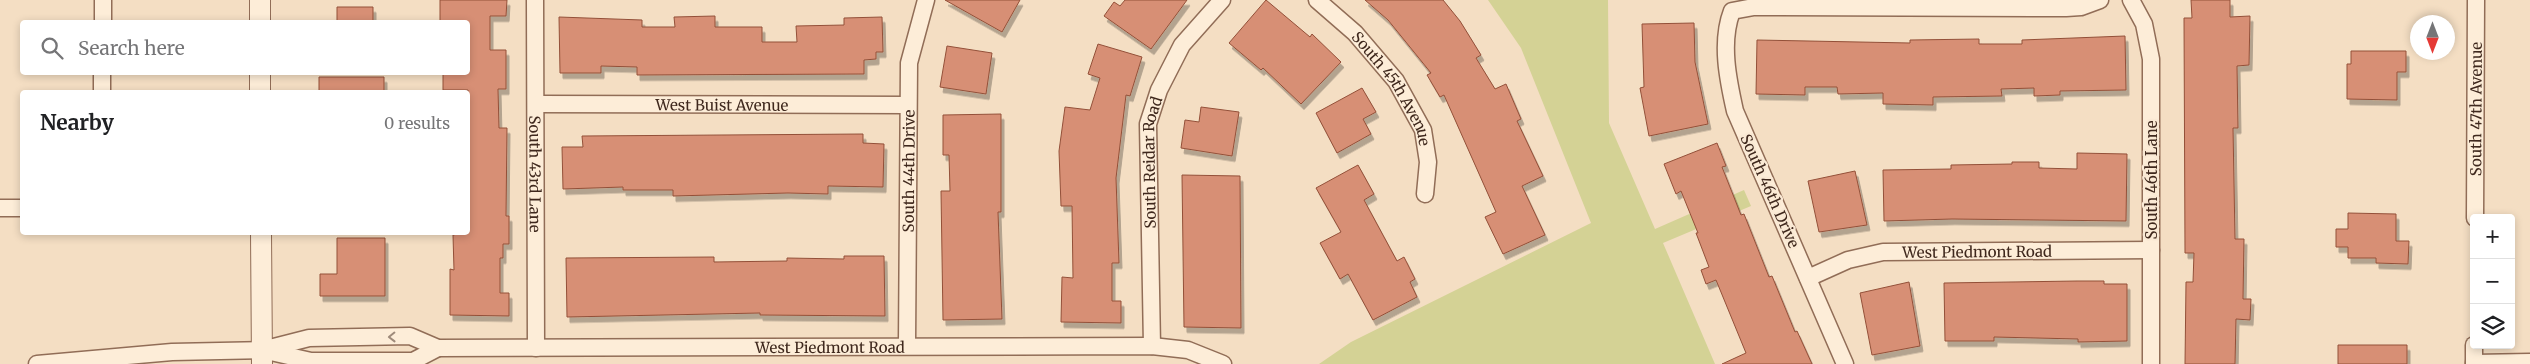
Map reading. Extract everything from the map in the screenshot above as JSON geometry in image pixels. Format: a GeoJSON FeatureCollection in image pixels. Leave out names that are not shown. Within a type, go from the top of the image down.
{"type":"FeatureCollection","features":[{"type":"Feature","properties":{"kind":"street"},"geometry":{"type":"LineString","coordinates":[[103,0],[103,20]]}},
{"type":"Feature","properties":{"kind":"street"},"geometry":{"type":"LineString","coordinates":[[260,0],[260,20]]}},
{"type":"Feature","properties":{"kind":"street","name":"South 43rd Lane"},"geometry":{"type":"LineString","coordinates":[[534,0],[536,348]]}},
{"type":"Feature","properties":{"kind":"street","name":"South 44th Drive"},"geometry":{"type":"LineString","coordinates":[[907,345],[909,62],[926,0]]}},
{"type":"Feature","properties":{"kind":"street","name":"South Reidar Road"},"geometry":{"type":"LineString","coordinates":[[1152,346],[1148,124],[1159,90],[1182,45],[1222,0]]}},
{"type":"Feature","properties":{"kind":"street","name":"South 45th Avenue"},"geometry":{"type":"LineString","coordinates":[[1317,0],[1355,33],[1396,81],[1419,122],[1423,130],[1428,162],[1425,194]]}},
{"type":"Feature","properties":{"kind":"street","name":"South 46th Drive"},"geometry":{"type":"LineString","coordinates":[[1846,364],[1735,111],[1727,68],[1727,25],[1732,11],[1754,7],[2066,8],[2082,7],[2100,0]]}},
{"type":"Feature","properties":{"kind":"street","name":"South 46th Lane"},"geometry":{"type":"LineString","coordinates":[[2131,0],[2144,24],[2151,60],[2151,364]]}},
{"type":"Feature","properties":{"kind":"street","name":"South 47th Avenue"},"geometry":{"type":"LineString","coordinates":[[2475,214],[2476,0]]}},
{"type":"Feature","properties":{"kind":"street"},"geometry":{"type":"LineString","coordinates":[[102,75],[102,90]]}},
{"type":"Feature","properties":{"kind":"street"},"geometry":{"type":"LineString","coordinates":[[260,75],[260,90]]}},
{"type":"Feature","properties":{"kind":"street","name":"West Buist Avenue"},"geometry":{"type":"LineString","coordinates":[[536,104],[908,105]]}},
{"type":"Feature","properties":{"kind":"street"},"geometry":{"type":"LineString","coordinates":[[0,208],[20,208]]}},
{"type":"Feature","properties":{"kind":"street"},"geometry":{"type":"LineString","coordinates":[[261,235],[262,357]]}},
{"type":"Feature","properties":{"kind":"street","name":"West Piedmont Road"},"geometry":{"type":"LineString","coordinates":[[1808,278],[1848,260],[1883,252],[2151,250]]}},
{"type":"Feature","properties":{"kind":"street"},"geometry":{"type":"LineString","coordinates":[[262,357],[309,338],[410,336],[438,348]]}},
{"type":"Feature","properties":{"kind":"street","name":"West Piedmont Road"},"geometry":{"type":"LineString","coordinates":[[438,348],[536,348],[676,356],[907,345],[1152,346],[1188,350],[1221,363]]}},
{"type":"Feature","properties":{"kind":"street"},"geometry":{"type":"LineString","coordinates":[[37,364],[172,352],[311,361],[413,361],[438,348]]}},
{"type":"Feature","properties":{"kind":"street"},"geometry":{"type":"LineString","coordinates":[[2474,349],[2474,364],[2530,362]]}},
{"type":"Feature","properties":{"kind":"shaded area"},"geometry":{"type":"Polygon","coordinates":[[[1488,0],[1608,0],[1609,123],[1655,229],[1744,190],[1751,206],[1663,243],[1715,364],[1319,364],[1351,342],[1591,223],[1521,48],[1488,0]]]}},
{"type":"Feature","properties":{"kind":"building"},"geometry":{"type":"Polygon","coordinates":[[[440,0],[507,0],[506,16],[490,16],[490,50],[506,50],[506,89],[498,89],[499,128],[507,128],[506,216],[509,216],[509,244],[503,244],[503,258],[500,258],[500,293],[509,293],[509,316],[450,315],[450,269],[454,270],[453,235],[470,235],[470,90],[443,90],[443,75],[470,75],[470,20],[440,20],[440,0]]]}},
{"type":"Feature","properties":{"kind":"building"},"geometry":{"type":"Polygon","coordinates":[[[945,0],[1020,0],[1002,32],[945,0]]]}},
{"type":"Feature","properties":{"kind":"building"},"geometry":{"type":"Polygon","coordinates":[[[1125,0],[1187,0],[1151,49],[1104,16],[1114,2],[1120,6],[1125,0]]]}},
{"type":"Feature","properties":{"kind":"building"},"geometry":{"type":"Polygon","coordinates":[[[1266,0],[1310,37],[1312,34],[1341,62],[1301,104],[1263,68],[1261,70],[1229,43],[1266,0]]]}},
{"type":"Feature","properties":{"kind":"building"},"geometry":{"type":"Polygon","coordinates":[[[1365,0],[1443,0],[1460,21],[1481,55],[1476,58],[1495,89],[1506,84],[1521,119],[1517,121],[1543,176],[1522,186],[1545,235],[1503,254],[1485,217],[1496,212],[1444,95],[1440,97],[1427,75],[1431,73],[1388,20],[1365,0]]]}},
{"type":"Feature","properties":{"kind":"building"},"geometry":{"type":"Polygon","coordinates":[[[2191,0],[2230,0],[2230,17],[2250,16],[2249,65],[2237,66],[2238,128],[2233,128],[2235,239],[2244,239],[2243,299],[2251,299],[2250,320],[2236,319],[2235,364],[2185,364],[2186,282],[2193,282],[2194,253],[2185,253],[2184,18],[2192,18],[2191,0]]]}},
{"type":"Feature","properties":{"kind":"building"},"geometry":{"type":"Polygon","coordinates":[[[337,7],[373,7],[373,20],[337,20],[337,7]]]}},
{"type":"Feature","properties":{"kind":"building"},"geometry":{"type":"Polygon","coordinates":[[[715,16],[715,27],[762,27],[762,42],[797,42],[796,26],[844,25],[844,18],[882,17],[883,52],[876,52],[876,59],[864,60],[864,74],[637,75],[637,67],[601,66],[601,73],[560,73],[559,17],[642,20],[642,27],[675,27],[674,17],[715,16]]]}},
{"type":"Feature","properties":{"kind":"building"},"geometry":{"type":"Polygon","coordinates":[[[1694,23],[1695,62],[1708,124],[1649,136],[1640,88],[1644,87],[1642,24],[1694,23]]]}},
{"type":"Feature","properties":{"kind":"building"},"geometry":{"type":"Polygon","coordinates":[[[2125,36],[2126,90],[2060,91],[2060,95],[2034,96],[2034,88],[2001,89],[2002,96],[1933,97],[1933,105],[1883,104],[1883,93],[1838,94],[1837,87],[1805,87],[1805,95],[1756,94],[1757,40],[1910,43],[1910,40],[1979,39],[1979,44],[2022,44],[2022,40],[2125,36]]]}},
{"type":"Feature","properties":{"kind":"building"},"geometry":{"type":"Polygon","coordinates":[[[1098,44],[1142,57],[1130,96],[1126,95],[1116,178],[1119,263],[1112,263],[1112,301],[1121,301],[1121,323],[1061,322],[1062,277],[1073,278],[1072,206],[1061,206],[1059,151],[1065,107],[1090,110],[1100,78],[1088,74],[1098,44]]]}},
{"type":"Feature","properties":{"kind":"building"},"geometry":{"type":"Polygon","coordinates":[[[947,46],[992,53],[986,94],[940,87],[947,46]]]}},
{"type":"Feature","properties":{"kind":"building"},"geometry":{"type":"Polygon","coordinates":[[[2351,51],[2406,51],[2406,72],[2397,72],[2397,100],[2347,99],[2347,64],[2351,64],[2351,51]]]}},
{"type":"Feature","properties":{"kind":"building"},"geometry":{"type":"Polygon","coordinates":[[[319,77],[384,77],[384,90],[319,90],[319,77]]]}},
{"type":"Feature","properties":{"kind":"building"},"geometry":{"type":"Polygon","coordinates":[[[1362,88],[1376,112],[1363,119],[1371,134],[1337,153],[1316,113],[1362,88]]]}},
{"type":"Feature","properties":{"kind":"building"},"geometry":{"type":"Polygon","coordinates":[[[1201,107],[1239,112],[1232,156],[1181,148],[1185,120],[1199,122],[1201,107]]]}},
{"type":"Feature","properties":{"kind":"building"},"geometry":{"type":"Polygon","coordinates":[[[1001,114],[1001,212],[998,212],[1002,319],[943,320],[941,191],[950,191],[949,155],[943,155],[943,115],[1001,114]]]}},
{"type":"Feature","properties":{"kind":"building"},"geometry":{"type":"Polygon","coordinates":[[[863,134],[863,143],[884,144],[883,187],[828,186],[828,194],[788,193],[673,196],[673,190],[623,190],[623,187],[563,189],[562,147],[583,147],[582,136],[863,134]]]}},
{"type":"Feature","properties":{"kind":"building"},"geometry":{"type":"Polygon","coordinates":[[[1717,143],[1726,166],[1722,167],[1741,215],[1744,214],[1769,277],[1772,276],[1795,332],[1797,331],[1812,364],[1722,364],[1746,353],[1716,280],[1706,284],[1701,270],[1709,267],[1696,233],[1698,233],[1681,191],[1676,194],[1664,164],[1717,143]]]}},
{"type":"Feature","properties":{"kind":"building"},"geometry":{"type":"Polygon","coordinates":[[[2077,153],[2127,154],[2126,221],[1952,219],[1884,221],[1883,170],[1951,169],[1951,165],[2012,164],[2012,162],[2039,162],[2039,168],[2077,169],[2077,153]]]}},
{"type":"Feature","properties":{"kind":"building"},"geometry":{"type":"Polygon","coordinates":[[[1358,165],[1374,194],[1364,200],[1397,261],[1404,257],[1415,279],[1410,282],[1417,297],[1373,320],[1348,274],[1340,279],[1320,243],[1341,232],[1316,188],[1358,165]]]}},
{"type":"Feature","properties":{"kind":"building"},"geometry":{"type":"Polygon","coordinates":[[[1855,171],[1867,225],[1819,232],[1808,181],[1855,171]]]}},
{"type":"Feature","properties":{"kind":"building"},"geometry":{"type":"Polygon","coordinates":[[[1182,175],[1240,176],[1241,328],[1184,327],[1182,175]]]}},
{"type":"Feature","properties":{"kind":"building"},"geometry":{"type":"Polygon","coordinates":[[[2348,213],[2396,214],[2396,241],[2409,241],[2408,264],[2376,263],[2376,258],[2348,258],[2348,247],[2336,247],[2336,229],[2348,229],[2348,213]]]}},
{"type":"Feature","properties":{"kind":"building"},"geometry":{"type":"Polygon","coordinates":[[[337,238],[385,238],[385,296],[320,296],[320,274],[337,274],[337,238]]]}},
{"type":"Feature","properties":{"kind":"building"},"geometry":{"type":"Polygon","coordinates":[[[844,256],[884,256],[885,316],[760,315],[760,313],[567,317],[566,258],[714,257],[714,262],[787,261],[787,258],[844,259],[844,256]]]}},
{"type":"Feature","properties":{"kind":"building"},"geometry":{"type":"Polygon","coordinates":[[[2104,281],[2104,284],[2127,284],[2127,341],[2078,342],[2078,339],[1994,337],[1994,341],[1945,341],[1944,283],[2104,281]]]}},
{"type":"Feature","properties":{"kind":"building"},"geometry":{"type":"Polygon","coordinates":[[[1909,282],[1920,346],[1872,355],[1860,293],[1909,282]]]}},
{"type":"Feature","properties":{"kind":"building"},"geometry":{"type":"Polygon","coordinates":[[[2338,345],[2407,345],[2407,364],[2338,364],[2338,345]]]}}]}
